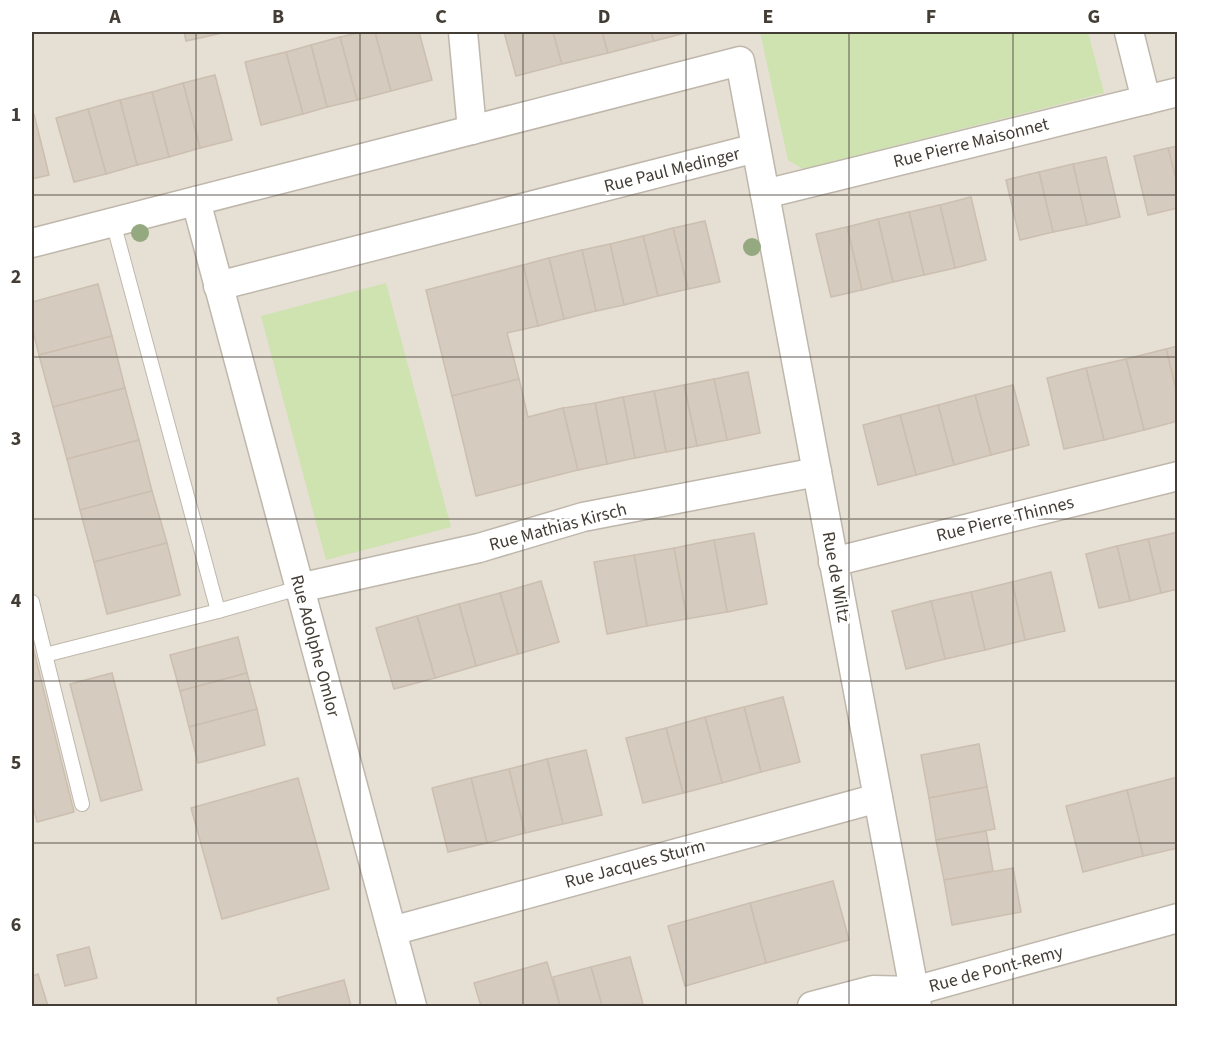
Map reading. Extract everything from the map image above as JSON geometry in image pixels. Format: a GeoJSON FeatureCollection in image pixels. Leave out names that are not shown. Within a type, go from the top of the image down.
{"type":"FeatureCollection","features":[{"type":"Feature","properties":{"kind":"street"},"geometry":{"type":"LineString","coordinates":[[463,32],[472,130]]}},
{"type":"Feature","properties":{"kind":"street"},"geometry":{"type":"LineString","coordinates":[[1130,32],[1146,100]]}},
{"type":"Feature","properties":{"kind":"street","name":"Rue Paul Medinger"},"geometry":{"type":"LineString","coordinates":[[32,243],[740,61],[756,148],[218,286]]}},
{"type":"Feature","properties":{"kind":"street","name":"Rue Pierre Maisonnet"},"geometry":{"type":"LineString","coordinates":[[765,194],[1178,92]]}},
{"type":"Feature","properties":{"kind":"street","name":"Rue de Wiltz"},"geometry":{"type":"LineString","coordinates":[[756,148],[915,999]]}},
{"type":"Feature","properties":{"kind":"street"},"geometry":{"type":"LineString","coordinates":[[196,201],[218,286]]}},
{"type":"Feature","properties":{"kind":"street","name":"Rue Adolphe Omlor"},"geometry":{"type":"LineString","coordinates":[[218,286],[412,1006]]}},
{"type":"Feature","properties":{"kind":"street","name":"Rue Mathias Kirsch"},"geometry":{"type":"LineString","coordinates":[[299,588],[478,548],[583,517],[817,472]]}},
{"type":"Feature","properties":{"kind":"street","name":"Rue Pierre Thinnes"},"geometry":{"type":"LineString","coordinates":[[833,562],[1178,476]]}},
{"type":"Feature","properties":{"kind":"street","name":"Rue Jacques Sturm"},"geometry":{"type":"LineString","coordinates":[[392,931],[878,798]]}},
{"type":"Feature","properties":{"kind":"street","name":"Rue de Pont-Remy"},"geometry":{"type":"LineString","coordinates":[[812,1006],[873,990],[915,999],[1178,918]]}},
{"type":"Feature","properties":{"kind":"lane"},"geometry":{"type":"LineString","coordinates":[[113,222],[218,611]]}},
{"type":"Feature","properties":{"kind":"lane"},"geometry":{"type":"LineString","coordinates":[[45,655],[299,588]]}},
{"type":"Feature","properties":{"kind":"lane"},"geometry":{"type":"LineString","coordinates":[[32,602],[82,804]]}},
{"type":"Feature","properties":{"kind":"shaded area"},"geometry":{"type":"Polygon","coordinates":[[[32,32],[1177,32],[1177,1006],[32,1006],[32,32]]]}},
{"type":"Feature","properties":{"kind":"green space"},"geometry":{"type":"Polygon","coordinates":[[[760,32],[1088,32],[1104,93],[803,169],[788,160],[760,32]]]}},
{"type":"Feature","properties":{"kind":"green space"},"geometry":{"type":"Polygon","coordinates":[[[386,283],[451,527],[326,560],[261,316],[386,283]]]}},
{"type":"Feature","properties":{"kind":"building"},"geometry":{"type":"Polygon","coordinates":[[[184,32],[221,32],[222,33],[186,41],[184,32]]]}},
{"type":"Feature","properties":{"kind":"building"},"geometry":{"type":"Polygon","coordinates":[[[362,32],[375,32],[391,91],[357,100],[340,37],[362,32]]]}},
{"type":"Feature","properties":{"kind":"building"},"geometry":{"type":"Polygon","coordinates":[[[375,32],[419,32],[432,80],[391,91],[375,32]]]}},
{"type":"Feature","properties":{"kind":"building"},"geometry":{"type":"Polygon","coordinates":[[[504,32],[553,32],[562,64],[516,76],[504,32]]]}},
{"type":"Feature","properties":{"kind":"building"},"geometry":{"type":"Polygon","coordinates":[[[553,32],[602,32],[608,53],[562,64],[553,32]]]}},
{"type":"Feature","properties":{"kind":"building"},"geometry":{"type":"Polygon","coordinates":[[[602,32],[651,32],[654,41],[608,53],[602,32]]]}},
{"type":"Feature","properties":{"kind":"building"},"geometry":{"type":"Polygon","coordinates":[[[651,32],[689,32],[654,41],[651,32]]]}},
{"type":"Feature","properties":{"kind":"building"},"geometry":{"type":"Polygon","coordinates":[[[340,37],[357,100],[327,107],[311,45],[340,37]]]}},
{"type":"Feature","properties":{"kind":"building"},"geometry":{"type":"Polygon","coordinates":[[[311,45],[327,107],[303,114],[286,52],[311,45]]]}},
{"type":"Feature","properties":{"kind":"building"},"geometry":{"type":"Polygon","coordinates":[[[286,52],[303,114],[261,125],[245,62],[286,52]]]}},
{"type":"Feature","properties":{"kind":"building"},"geometry":{"type":"Polygon","coordinates":[[[215,75],[232,140],[200,148],[183,83],[215,75]]]}},
{"type":"Feature","properties":{"kind":"building"},"geometry":{"type":"Polygon","coordinates":[[[183,83],[200,148],[169,157],[152,92],[183,83]]]}},
{"type":"Feature","properties":{"kind":"building"},"geometry":{"type":"Polygon","coordinates":[[[152,92],[169,157],[137,165],[120,100],[152,92]]]}},
{"type":"Feature","properties":{"kind":"building"},"geometry":{"type":"Polygon","coordinates":[[[120,100],[137,165],[106,174],[88,109],[120,100]]]}},
{"type":"Feature","properties":{"kind":"building"},"geometry":{"type":"Polygon","coordinates":[[[88,109],[106,174],[74,182],[56,118],[88,109]]]}},
{"type":"Feature","properties":{"kind":"building"},"geometry":{"type":"Polygon","coordinates":[[[32,114],[34,114],[49,175],[32,179],[32,114]]]}},
{"type":"Feature","properties":{"kind":"building"},"geometry":{"type":"Polygon","coordinates":[[[1178,146],[1178,187],[1168,148],[1178,146]]]}},
{"type":"Feature","properties":{"kind":"building"},"geometry":{"type":"Polygon","coordinates":[[[1168,148],[1178,187],[1178,208],[1148,215],[1134,156],[1168,148]]]}},
{"type":"Feature","properties":{"kind":"building"},"geometry":{"type":"Polygon","coordinates":[[[1106,157],[1120,217],[1087,225],[1073,164],[1106,157]]]}},
{"type":"Feature","properties":{"kind":"building"},"geometry":{"type":"Polygon","coordinates":[[[1073,164],[1087,225],[1053,232],[1039,172],[1073,164]]]}},
{"type":"Feature","properties":{"kind":"building"},"geometry":{"type":"Polygon","coordinates":[[[1039,172],[1053,232],[1020,240],[1006,180],[1039,172]]]}},
{"type":"Feature","properties":{"kind":"building"},"geometry":{"type":"Polygon","coordinates":[[[971,197],[986,260],[955,268],[940,205],[971,197]]]}},
{"type":"Feature","properties":{"kind":"building"},"geometry":{"type":"Polygon","coordinates":[[[940,205],[955,268],[924,275],[909,212],[940,205]]]}},
{"type":"Feature","properties":{"kind":"building"},"geometry":{"type":"Polygon","coordinates":[[[909,212],[924,275],[893,282],[878,219],[909,212]]]}},
{"type":"Feature","properties":{"kind":"building"},"geometry":{"type":"Polygon","coordinates":[[[878,219],[893,282],[862,290],[847,227],[878,219]]]}},
{"type":"Feature","properties":{"kind":"building"},"geometry":{"type":"Polygon","coordinates":[[[705,221],[720,282],[688,289],[673,228],[705,221]]]}},
{"type":"Feature","properties":{"kind":"building"},"geometry":{"type":"Polygon","coordinates":[[[847,227],[862,290],[831,297],[816,234],[847,227]]]}},
{"type":"Feature","properties":{"kind":"building"},"geometry":{"type":"Polygon","coordinates":[[[673,228],[688,289],[658,296],[643,236],[673,228]]]}},
{"type":"Feature","properties":{"kind":"building"},"geometry":{"type":"Polygon","coordinates":[[[643,236],[658,296],[624,305],[610,244],[643,236]]]}},
{"type":"Feature","properties":{"kind":"building"},"geometry":{"type":"Polygon","coordinates":[[[610,244],[624,305],[596,311],[582,250],[610,244]]]}},
{"type":"Feature","properties":{"kind":"building"},"geometry":{"type":"Polygon","coordinates":[[[582,250],[596,311],[564,319],[549,258],[582,250]]]}},
{"type":"Feature","properties":{"kind":"building"},"geometry":{"type":"Polygon","coordinates":[[[549,258],[564,319],[538,326],[523,265],[549,258]]]}},
{"type":"Feature","properties":{"kind":"building"},"geometry":{"type":"Polygon","coordinates":[[[523,265],[538,326],[507,333],[519,379],[452,396],[426,290],[523,265]]]}},
{"type":"Feature","properties":{"kind":"building"},"geometry":{"type":"Polygon","coordinates":[[[98,284],[112,336],[39,355],[32,327],[32,302],[98,284]]]}},
{"type":"Feature","properties":{"kind":"building"},"geometry":{"type":"Polygon","coordinates":[[[112,336],[125,388],[53,407],[39,355],[112,336]]]}},
{"type":"Feature","properties":{"kind":"building"},"geometry":{"type":"Polygon","coordinates":[[[1178,346],[1178,397],[1166,349],[1178,346]]]}},
{"type":"Feature","properties":{"kind":"building"},"geometry":{"type":"Polygon","coordinates":[[[1166,349],[1178,397],[1178,421],[1144,430],[1126,359],[1166,349]]]}},
{"type":"Feature","properties":{"kind":"building"},"geometry":{"type":"Polygon","coordinates":[[[1126,359],[1144,430],[1104,440],[1086,368],[1126,359]]]}},
{"type":"Feature","properties":{"kind":"building"},"geometry":{"type":"Polygon","coordinates":[[[1086,368],[1104,440],[1064,449],[1047,378],[1086,368]]]}},
{"type":"Feature","properties":{"kind":"building"},"geometry":{"type":"Polygon","coordinates":[[[748,372],[760,433],[727,440],[714,379],[748,372]]]}},
{"type":"Feature","properties":{"kind":"building"},"geometry":{"type":"Polygon","coordinates":[[[519,379],[528,417],[563,408],[578,470],[476,496],[452,396],[519,379]]]}},
{"type":"Feature","properties":{"kind":"building"},"geometry":{"type":"Polygon","coordinates":[[[714,379],[727,440],[697,446],[684,385],[714,379]]]}},
{"type":"Feature","properties":{"kind":"building"},"geometry":{"type":"Polygon","coordinates":[[[684,385],[697,446],[666,452],[654,391],[684,385]]]}},
{"type":"Feature","properties":{"kind":"building"},"geometry":{"type":"Polygon","coordinates":[[[1013,385],[1029,445],[991,455],[975,395],[1013,385]]]}},
{"type":"Feature","properties":{"kind":"building"},"geometry":{"type":"Polygon","coordinates":[[[125,388],[139,440],[67,459],[53,407],[125,388]]]}},
{"type":"Feature","properties":{"kind":"building"},"geometry":{"type":"Polygon","coordinates":[[[654,391],[666,452],[635,458],[623,397],[654,391]]]}},
{"type":"Feature","properties":{"kind":"building"},"geometry":{"type":"Polygon","coordinates":[[[975,395],[991,455],[954,465],[938,405],[975,395]]]}},
{"type":"Feature","properties":{"kind":"building"},"geometry":{"type":"Polygon","coordinates":[[[623,397],[635,458],[607,464],[595,403],[623,397]]]}},
{"type":"Feature","properties":{"kind":"building"},"geometry":{"type":"Polygon","coordinates":[[[595,403],[607,464],[578,470],[563,408],[595,403]]]}},
{"type":"Feature","properties":{"kind":"building"},"geometry":{"type":"Polygon","coordinates":[[[938,405],[954,465],[916,475],[900,415],[938,405]]]}},
{"type":"Feature","properties":{"kind":"building"},"geometry":{"type":"Polygon","coordinates":[[[900,415],[916,475],[878,485],[863,425],[900,415]]]}},
{"type":"Feature","properties":{"kind":"building"},"geometry":{"type":"Polygon","coordinates":[[[139,440],[152,491],[80,510],[67,459],[139,440]]]}},
{"type":"Feature","properties":{"kind":"building"},"geometry":{"type":"Polygon","coordinates":[[[152,491],[167,543],[94,562],[80,510],[152,491]]]}},
{"type":"Feature","properties":{"kind":"building"},"geometry":{"type":"Polygon","coordinates":[[[1178,532],[1178,589],[1161,593],[1148,539],[1178,532]]]}},
{"type":"Feature","properties":{"kind":"building"},"geometry":{"type":"Polygon","coordinates":[[[754,533],[767,604],[727,612],[714,540],[754,533]]]}},
{"type":"Feature","properties":{"kind":"building"},"geometry":{"type":"Polygon","coordinates":[[[1148,539],[1161,593],[1130,601],[1117,546],[1148,539]]]}},
{"type":"Feature","properties":{"kind":"building"},"geometry":{"type":"Polygon","coordinates":[[[714,540],[727,612],[687,619],[674,548],[714,540]]]}},
{"type":"Feature","properties":{"kind":"building"},"geometry":{"type":"Polygon","coordinates":[[[167,543],[180,595],[107,614],[94,562],[167,543]]]}},
{"type":"Feature","properties":{"kind":"building"},"geometry":{"type":"Polygon","coordinates":[[[1117,546],[1130,601],[1099,608],[1086,554],[1117,546]]]}},
{"type":"Feature","properties":{"kind":"building"},"geometry":{"type":"Polygon","coordinates":[[[674,548],[687,619],[647,626],[634,555],[674,548]]]}},
{"type":"Feature","properties":{"kind":"building"},"geometry":{"type":"Polygon","coordinates":[[[634,555],[647,626],[607,634],[594,562],[634,555]]]}},
{"type":"Feature","properties":{"kind":"building"},"geometry":{"type":"Polygon","coordinates":[[[1051,572],[1065,631],[1025,640],[1012,582],[1051,572]]]}},
{"type":"Feature","properties":{"kind":"building"},"geometry":{"type":"Polygon","coordinates":[[[541,581],[559,642],[518,654],[500,593],[541,581]]]}},
{"type":"Feature","properties":{"kind":"building"},"geometry":{"type":"Polygon","coordinates":[[[1012,582],[1025,640],[985,650],[971,592],[1012,582]]]}},
{"type":"Feature","properties":{"kind":"building"},"geometry":{"type":"Polygon","coordinates":[[[971,592],[985,650],[945,659],[931,601],[971,592]]]}},
{"type":"Feature","properties":{"kind":"building"},"geometry":{"type":"Polygon","coordinates":[[[500,593],[518,654],[476,666],[459,604],[500,593]]]}},
{"type":"Feature","properties":{"kind":"building"},"geometry":{"type":"Polygon","coordinates":[[[931,601],[945,659],[906,669],[892,611],[931,601]]]}},
{"type":"Feature","properties":{"kind":"building"},"geometry":{"type":"Polygon","coordinates":[[[459,604],[476,666],[435,678],[417,616],[459,604]]]}},
{"type":"Feature","properties":{"kind":"building"},"geometry":{"type":"Polygon","coordinates":[[[417,616],[435,678],[394,689],[376,628],[417,616]]]}},
{"type":"Feature","properties":{"kind":"building"},"geometry":{"type":"Polygon","coordinates":[[[238,637],[247,673],[180,691],[170,655],[238,637]]]}},
{"type":"Feature","properties":{"kind":"building"},"geometry":{"type":"Polygon","coordinates":[[[32,643],[74,812],[37,822],[32,802],[32,643]]]}},
{"type":"Feature","properties":{"kind":"building"},"geometry":{"type":"Polygon","coordinates":[[[112,673],[142,790],[101,801],[70,684],[112,673]]]}},
{"type":"Feature","properties":{"kind":"building"},"geometry":{"type":"Polygon","coordinates":[[[247,673],[257,709],[189,727],[180,691],[247,673]]]}},
{"type":"Feature","properties":{"kind":"building"},"geometry":{"type":"Polygon","coordinates":[[[783,697],[800,762],[761,772],[744,707],[783,697]]]}},
{"type":"Feature","properties":{"kind":"building"},"geometry":{"type":"Polygon","coordinates":[[[744,707],[761,772],[722,783],[705,717],[744,707]]]}},
{"type":"Feature","properties":{"kind":"building"},"geometry":{"type":"Polygon","coordinates":[[[257,709],[265,745],[198,763],[189,727],[257,709]]]}},
{"type":"Feature","properties":{"kind":"building"},"geometry":{"type":"Polygon","coordinates":[[[705,717],[722,783],[683,793],[666,728],[705,717]]]}},
{"type":"Feature","properties":{"kind":"building"},"geometry":{"type":"Polygon","coordinates":[[[666,728],[683,793],[643,803],[626,738],[666,728]]]}},
{"type":"Feature","properties":{"kind":"building"},"geometry":{"type":"Polygon","coordinates":[[[979,744],[987,787],[929,798],[921,755],[979,744]]]}},
{"type":"Feature","properties":{"kind":"building"},"geometry":{"type":"Polygon","coordinates":[[[586,750],[602,815],[563,824],[547,759],[586,750]]]}},
{"type":"Feature","properties":{"kind":"building"},"geometry":{"type":"Polygon","coordinates":[[[547,759],[563,824],[525,833],[509,769],[547,759]]]}},
{"type":"Feature","properties":{"kind":"building"},"geometry":{"type":"Polygon","coordinates":[[[509,769],[525,833],[487,843],[471,778],[509,769]]]}},
{"type":"Feature","properties":{"kind":"building"},"geometry":{"type":"Polygon","coordinates":[[[1178,777],[1178,848],[1143,856],[1127,790],[1178,777]]]}},
{"type":"Feature","properties":{"kind":"building"},"geometry":{"type":"Polygon","coordinates":[[[298,778],[329,889],[222,919],[191,808],[298,778]]]}},
{"type":"Feature","properties":{"kind":"building"},"geometry":{"type":"Polygon","coordinates":[[[471,778],[487,843],[448,852],[432,788],[471,778]]]}},
{"type":"Feature","properties":{"kind":"building"},"geometry":{"type":"Polygon","coordinates":[[[987,787],[995,829],[936,840],[929,798],[987,787]]]}},
{"type":"Feature","properties":{"kind":"building"},"geometry":{"type":"Polygon","coordinates":[[[1127,790],[1143,856],[1083,872],[1066,806],[1127,790]]]}},
{"type":"Feature","properties":{"kind":"building"},"geometry":{"type":"Polygon","coordinates":[[[986,831],[993,871],[944,880],[936,840],[986,831]]]}},
{"type":"Feature","properties":{"kind":"building"},"geometry":{"type":"Polygon","coordinates":[[[1013,868],[1021,912],[952,925],[944,880],[1013,868]]]}},
{"type":"Feature","properties":{"kind":"building"},"geometry":{"type":"Polygon","coordinates":[[[833,881],[849,940],[766,963],[750,903],[833,881]]]}},
{"type":"Feature","properties":{"kind":"building"},"geometry":{"type":"Polygon","coordinates":[[[750,903],[766,963],[685,986],[668,926],[750,903]]]}},
{"type":"Feature","properties":{"kind":"building"},"geometry":{"type":"Polygon","coordinates":[[[89,947],[97,978],[65,986],[57,955],[89,947]]]}},
{"type":"Feature","properties":{"kind":"building"},"geometry":{"type":"Polygon","coordinates":[[[630,957],[643,1004],[602,1006],[591,967],[630,957]]]}},
{"type":"Feature","properties":{"kind":"building"},"geometry":{"type":"Polygon","coordinates":[[[547,962],[560,1006],[481,1006],[474,983],[547,962]]]}},
{"type":"Feature","properties":{"kind":"building"},"geometry":{"type":"Polygon","coordinates":[[[591,967],[602,1006],[560,1006],[553,977],[591,967]]]}},
{"type":"Feature","properties":{"kind":"building"},"geometry":{"type":"Polygon","coordinates":[[[38,974],[48,1006],[32,1006],[32,976],[38,974]]]}},
{"type":"Feature","properties":{"kind":"building"},"geometry":{"type":"Polygon","coordinates":[[[344,980],[351,1006],[280,1006],[277,998],[344,980]]]}}]}
